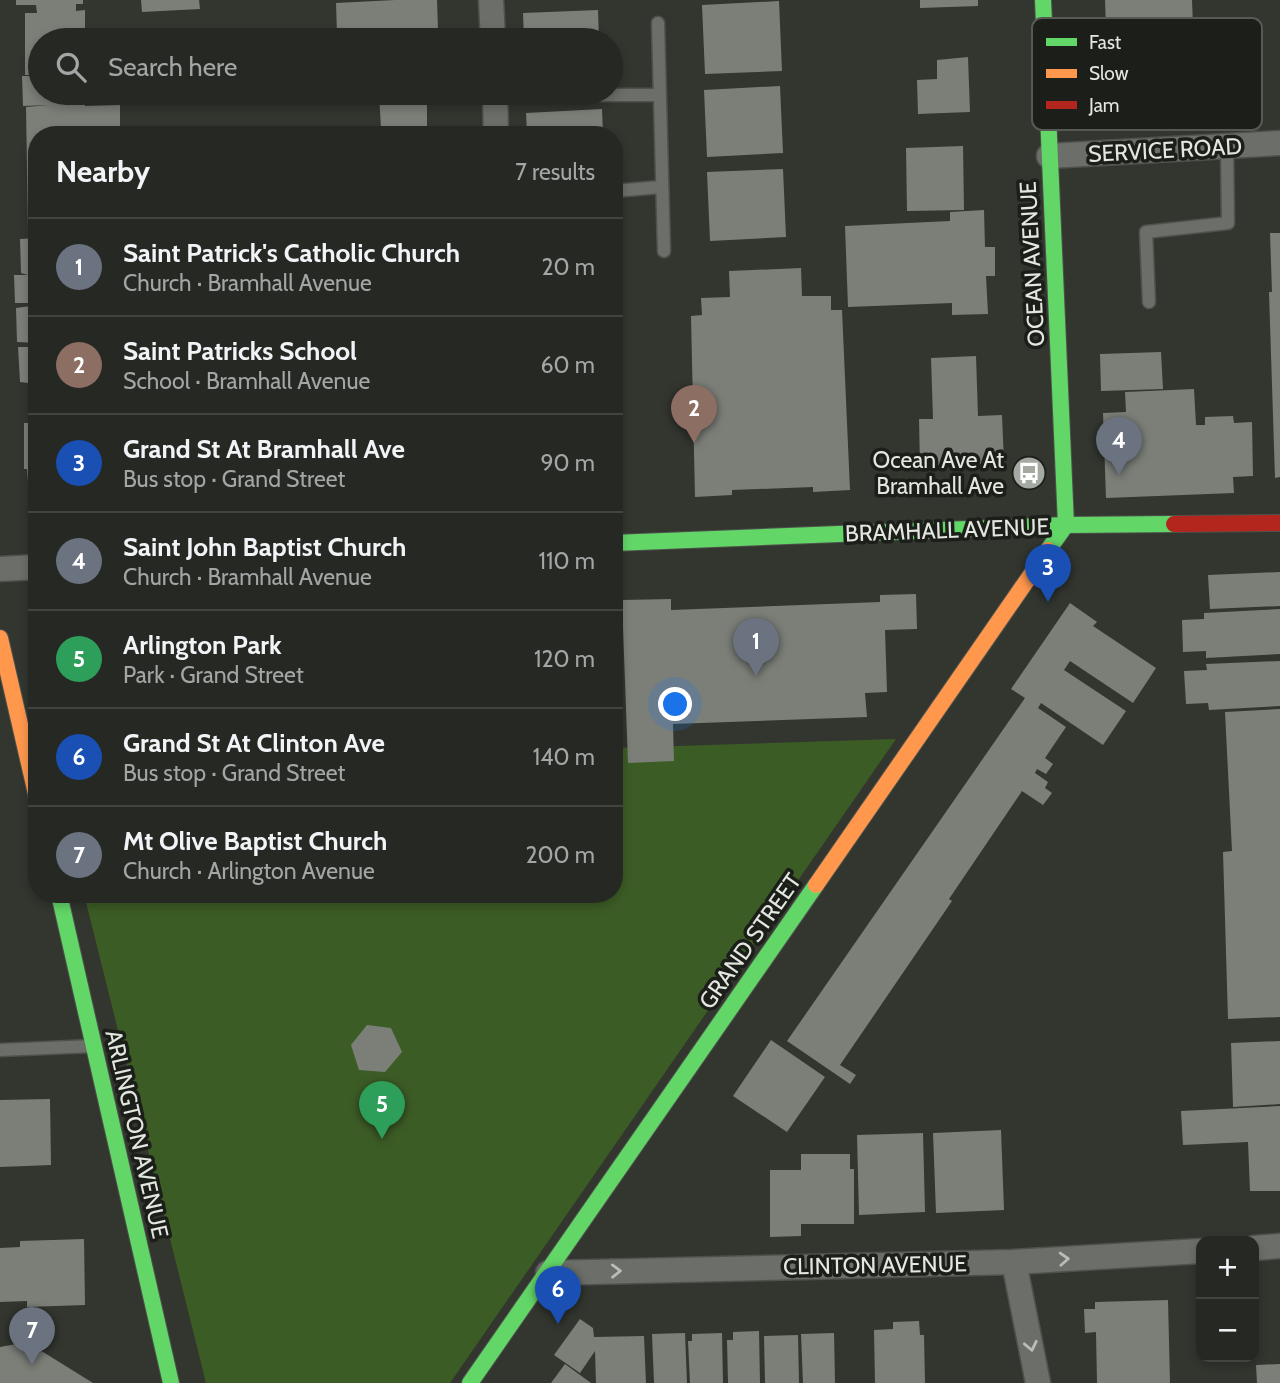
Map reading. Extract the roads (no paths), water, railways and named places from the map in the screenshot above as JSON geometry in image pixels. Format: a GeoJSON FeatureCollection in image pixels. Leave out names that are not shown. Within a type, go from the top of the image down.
{"type":"FeatureCollection","features":[{"type":"Feature","properties":{"kind":"street"},"geometry":{"type":"LineString","coordinates":[[491,0],[492,28]]}},
{"type":"Feature","properties":{"kind":"street","name":"OCEAN AVENUE"},"geometry":{"type":"LineString","coordinates":[[1043,0],[1044,18]]}},
{"type":"Feature","properties":{"kind":"street"},"geometry":{"type":"LineString","coordinates":[[495,105],[496,126]]}},
{"type":"Feature","properties":{"kind":"street","name":"OCEAN AVENUE"},"geometry":{"type":"LineString","coordinates":[[1048,130],[1066,525]]}},
{"type":"Feature","properties":{"kind":"street","name":"SERVICE ROAD"},"geometry":{"type":"LineString","coordinates":[[1049,156],[1280,143]]}},
{"type":"Feature","properties":{"kind":"street","name":"BRAMHALL AVENUE"},"geometry":{"type":"LineString","coordinates":[[623,544],[1066,525],[1280,523]]}},
{"type":"Feature","properties":{"kind":"street","name":"GRAND STREET"},"geometry":{"type":"LineString","coordinates":[[470,1383],[1066,525]]}},
{"type":"Feature","properties":{"kind":"street"},"geometry":{"type":"LineString","coordinates":[[0,569],[28,567]]}},
{"type":"Feature","properties":{"kind":"street"},"geometry":{"type":"LineString","coordinates":[[0,638],[28,759]]}},
{"type":"Feature","properties":{"kind":"street","name":"ARLINGTON AVENUE"},"geometry":{"type":"LineString","coordinates":[[61,903],[171,1383]]}},
{"type":"Feature","properties":{"kind":"street"},"geometry":{"type":"LineString","coordinates":[[1259,1248],[1280,1247]]}},
{"type":"Feature","properties":{"kind":"street","name":"CLINTON AVENUE"},"geometry":{"type":"LineString","coordinates":[[548,1273],[1014,1262],[1196,1251]]}},
{"type":"Feature","properties":{"kind":"street"},"geometry":{"type":"LineString","coordinates":[[1014,1262],[1038,1383]]}},
{"type":"Feature","properties":{"kind":"lane"},"geometry":{"type":"LineString","coordinates":[[658,23],[664,251]]}},
{"type":"Feature","properties":{"kind":"lane"},"geometry":{"type":"LineString","coordinates":[[623,95],[659,95]]}},
{"type":"Feature","properties":{"kind":"lane"},"geometry":{"type":"LineString","coordinates":[[1149,302],[1146,232],[1228,223],[1227,146]]}},
{"type":"Feature","properties":{"kind":"lane"},"geometry":{"type":"LineString","coordinates":[[623,190],[661,187]]}},
{"type":"Feature","properties":{"kind":"lane"},"geometry":{"type":"LineString","coordinates":[[0,1050],[93,1046]]}},
{"type":"Feature","properties":{"kind":"place","name":"Saint Patricks School"},"geometry":{"type":"Point","coordinates":[694,443]}},
{"type":"Feature","properties":{"kind":"place","name":"Ocean Ave At Bramhall Ave"},"geometry":{"type":"Point","coordinates":[1029,473]}},
{"type":"Feature","properties":{"kind":"place","name":"Saint John Baptist Church"},"geometry":{"type":"Point","coordinates":[1119,475]}},
{"type":"Feature","properties":{"kind":"place","name":"Grand St At Bramhall Ave"},"geometry":{"type":"Point","coordinates":[1048,602]}},
{"type":"Feature","properties":{"kind":"place","name":"Saint Patrick's Catholic Church"},"geometry":{"type":"Point","coordinates":[756,676]}},
{"type":"Feature","properties":{"kind":"place","name":"Arlington Park"},"geometry":{"type":"Point","coordinates":[382,1139]}},
{"type":"Feature","properties":{"kind":"place","name":"Grand St At Clinton Ave"},"geometry":{"type":"Point","coordinates":[558,1324]}},
{"type":"Feature","properties":{"kind":"place","name":"Mt Olive Baptist Church"},"geometry":{"type":"Point","coordinates":[32,1365]}}]}
